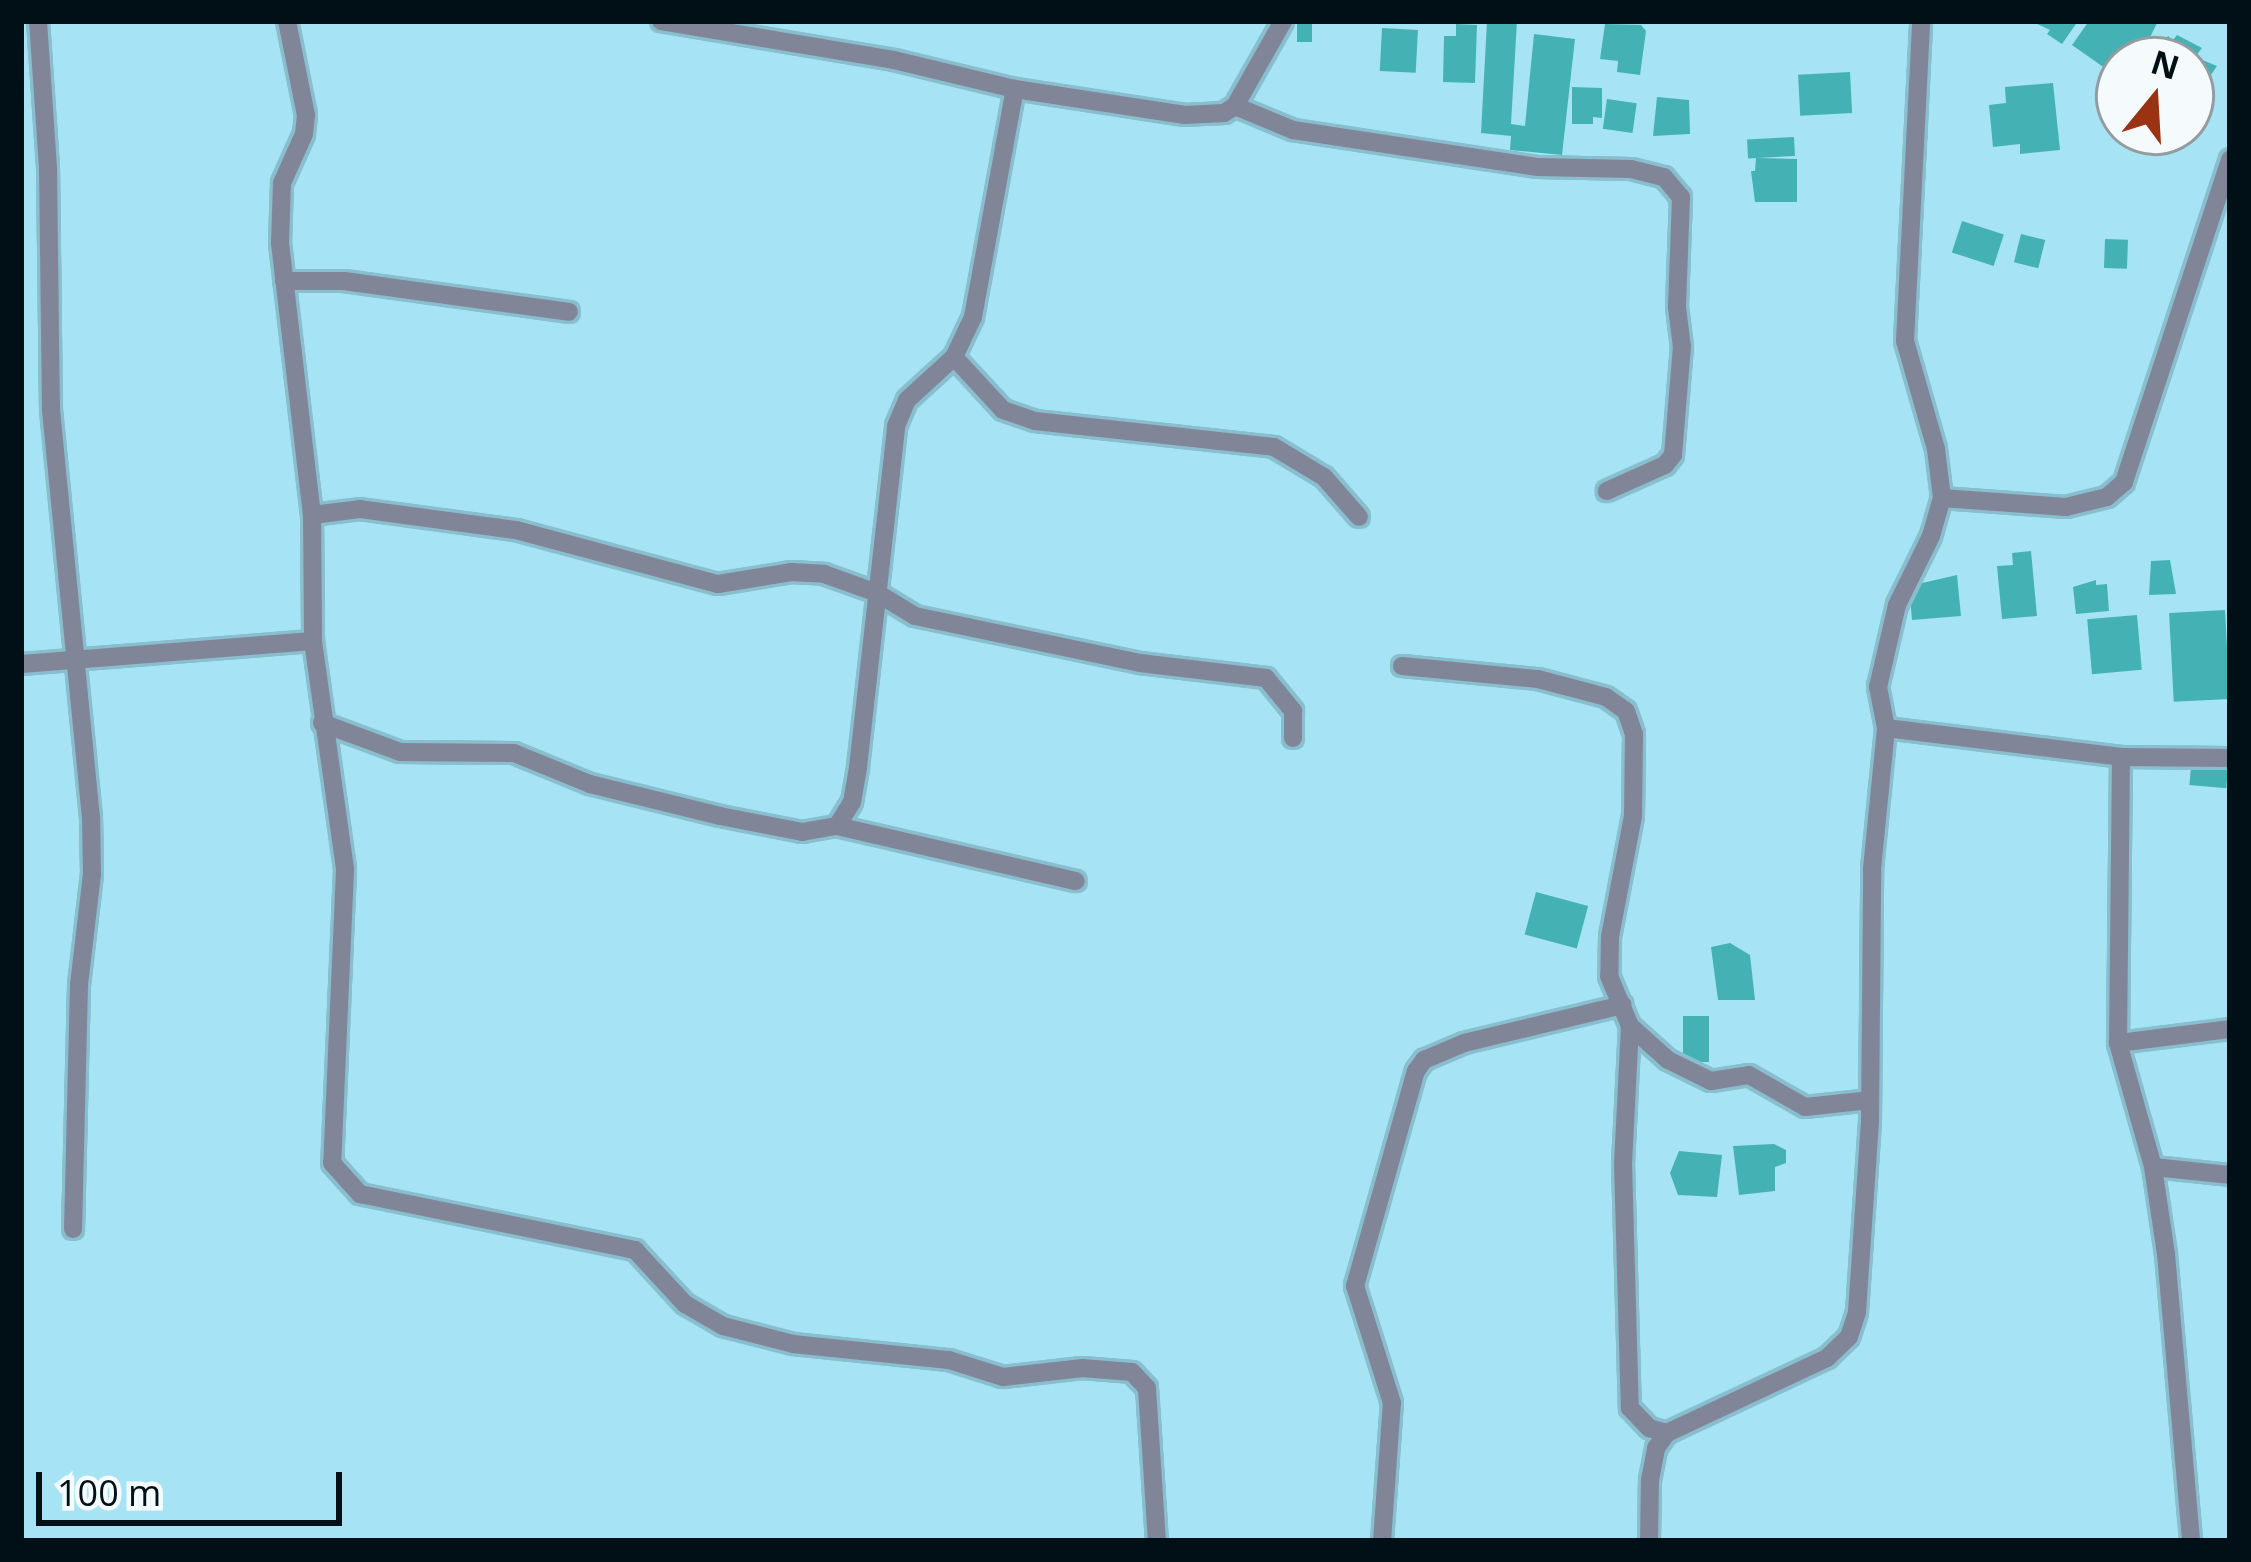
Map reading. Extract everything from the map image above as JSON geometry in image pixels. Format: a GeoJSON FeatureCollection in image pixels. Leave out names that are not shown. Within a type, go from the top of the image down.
{"type":"FeatureCollection","features":[{"type":"Feature","properties":{"kind":"street"},"geometry":{"type":"LineString","coordinates":[[38,21],[48,167],[51,410],[78,662],[92,874],[79,985],[73,1229]]}},
{"type":"Feature","properties":{"kind":"street"},"geometry":{"type":"LineString","coordinates":[[286,21],[306,115],[304,134],[282,183],[284,281],[312,515],[313,641],[345,870],[332,1163],[342,1181],[360,1194],[635,1250],[685,1304],[723,1326],[793,1344],[892,1350],[1003,1377],[1082,1368],[1132,1372],[1147,1388],[1157,1541]]}},
{"type":"Feature","properties":{"kind":"street"},"geometry":{"type":"LineString","coordinates":[[661,21],[894,60],[1016,89],[1185,115],[1224,113],[1235,106],[1283,21]]}},
{"type":"Feature","properties":{"kind":"street"},"geometry":{"type":"LineString","coordinates":[[1649,1541],[1650,1480],[1656,1448],[1667,1433],[1827,1358],[1849,1337],[1857,1312],[1870,1100],[1871,869],[1886,728],[1878,688],[1884,650],[1942,498],[1931,429],[1905,341],[1922,21]]}},
{"type":"Feature","properties":{"kind":"street"},"geometry":{"type":"LineString","coordinates":[[837,826],[852,802],[858,767],[896,426],[907,400],[954,357],[973,317],[1016,89]]}},
{"type":"Feature","properties":{"kind":"street"},"geometry":{"type":"LineString","coordinates":[[1235,106],[1293,130],[1538,167],[1631,169],[1664,178],[1681,197],[1677,307],[1682,346],[1673,455],[1665,465],[1607,491]]}},
{"type":"Feature","properties":{"kind":"street"},"geometry":{"type":"LineString","coordinates":[[1942,498],[2066,507],[2108,497],[2123,482],[2230,159]]}},
{"type":"Feature","properties":{"kind":"street"},"geometry":{"type":"LineString","coordinates":[[284,281],[344,281],[569,312]]}},
{"type":"Feature","properties":{"kind":"street"},"geometry":{"type":"LineString","coordinates":[[954,357],[1003,410],[1035,421],[1067,429],[1118,426],[1232,440],[1299,457],[1359,517]]}},
{"type":"Feature","properties":{"kind":"street"},"geometry":{"type":"LineString","coordinates":[[312,515],[360,509],[516,530],[718,584],[790,572],[824,574],[877,592],[915,616],[1140,663],[1266,678],[1293,711],[1293,739]]}},
{"type":"Feature","properties":{"kind":"street"},"geometry":{"type":"LineString","coordinates":[[21,664],[313,641]]}},
{"type":"Feature","properties":{"kind":"street"},"geometry":{"type":"LineString","coordinates":[[1402,666],[1538,679],[1606,697],[1626,711],[1634,734],[1634,816],[1612,920],[1609,976],[1630,1026],[1623,1163],[1630,1408],[1648,1428],[1667,1433]]}},
{"type":"Feature","properties":{"kind":"street"},"geometry":{"type":"LineString","coordinates":[[322,723],[400,752],[514,753],[590,784],[720,816],[802,832],[837,826],[1076,881]]}},
{"type":"Feature","properties":{"kind":"street"},"geometry":{"type":"LineString","coordinates":[[1886,728],[2121,757],[2230,758]]}},
{"type":"Feature","properties":{"kind":"street"},"geometry":{"type":"LineString","coordinates":[[2121,757],[2118,1043],[2153,1167],[2186,1432],[2191,1541]]}},
{"type":"Feature","properties":{"kind":"street"},"geometry":{"type":"LineString","coordinates":[[1382,1541],[1392,1403],[1355,1286],[1416,1071],[1424,1060],[1464,1043],[1622,1005]]}},
{"type":"Feature","properties":{"kind":"street"},"geometry":{"type":"LineString","coordinates":[[1630,1026],[1669,1060],[1711,1081],[1749,1076],[1804,1107],[1870,1100]]}},
{"type":"Feature","properties":{"kind":"street"},"geometry":{"type":"LineString","coordinates":[[2118,1043],[2230,1029]]}},
{"type":"Feature","properties":{"kind":"street"},"geometry":{"type":"LineString","coordinates":[[2153,1167],[2230,1175]]}},
{"type":"Feature","properties":{"kind":"building"},"geometry":{"type":"Polygon","coordinates":[[[1297,21],[1312,21],[1312,42],[1297,42],[1297,21]]]}},
{"type":"Feature","properties":{"kind":"building"},"geometry":{"type":"Polygon","coordinates":[[[1487,21],[1517,21],[1511,124],[1525,126],[1534,34],[1575,39],[1562,155],[1510,150],[1511,136],[1481,133],[1487,21]]]}},
{"type":"Feature","properties":{"kind":"building"},"geometry":{"type":"Polygon","coordinates":[[[2031,21],[2078,21],[2062,44],[2047,34],[2050,30],[2031,21]]]}},
{"type":"Feature","properties":{"kind":"building"},"geometry":{"type":"Polygon","coordinates":[[[2089,21],[2158,21],[2151,36],[2095,36],[2095,61],[2072,45],[2089,21]]]}},
{"type":"Feature","properties":{"kind":"building"},"geometry":{"type":"Polygon","coordinates":[[[1456,24],[1477,25],[1475,83],[1443,82],[1444,36],[1456,36],[1456,24]]]}},
{"type":"Feature","properties":{"kind":"building"},"geometry":{"type":"Polygon","coordinates":[[[1605,24],[1641,25],[1646,31],[1640,75],[1617,72],[1618,61],[1600,59],[1605,24]]]}},
{"type":"Feature","properties":{"kind":"building"},"geometry":{"type":"Polygon","coordinates":[[[1382,28],[1418,30],[1416,73],[1380,71],[1382,28]]]}},
{"type":"Feature","properties":{"kind":"building"},"geometry":{"type":"Polygon","coordinates":[[[1850,72],[1852,113],[1800,116],[1798,75],[1850,72]]]}},
{"type":"Feature","properties":{"kind":"building"},"geometry":{"type":"Polygon","coordinates":[[[2053,83],[2060,150],[2020,154],[2020,144],[1993,147],[1989,105],[2006,103],[2005,87],[2053,83]]]}},
{"type":"Feature","properties":{"kind":"building"},"geometry":{"type":"Polygon","coordinates":[[[1572,87],[1602,88],[1602,118],[1593,117],[1593,124],[1572,124],[1572,87]]]}},
{"type":"Feature","properties":{"kind":"building"},"geometry":{"type":"Polygon","coordinates":[[[1657,97],[1689,100],[1690,134],[1653,136],[1657,97]]]}},
{"type":"Feature","properties":{"kind":"building"},"geometry":{"type":"Polygon","coordinates":[[[1607,99],[1637,103],[1633,133],[1603,129],[1607,99]]]}},
{"type":"Feature","properties":{"kind":"building"},"geometry":{"type":"Polygon","coordinates":[[[1794,137],[1795,156],[1748,158],[1747,139],[1794,137]]]}},
{"type":"Feature","properties":{"kind":"building"},"geometry":{"type":"Polygon","coordinates":[[[1756,158],[1797,159],[1797,202],[1755,202],[1751,171],[1755,171],[1756,158]]]}},
{"type":"Feature","properties":{"kind":"building"},"geometry":{"type":"Polygon","coordinates":[[[1962,221],[2004,235],[1994,266],[1952,252],[1962,221]]]}},
{"type":"Feature","properties":{"kind":"building"},"geometry":{"type":"Polygon","coordinates":[[[2021,234],[2045,240],[2038,268],[2014,262],[2021,234]]]}},
{"type":"Feature","properties":{"kind":"building"},"geometry":{"type":"Polygon","coordinates":[[[2105,239],[2128,240],[2127,269],[2104,268],[2105,239]]]}},
{"type":"Feature","properties":{"kind":"building"},"geometry":{"type":"Polygon","coordinates":[[[2031,551],[2037,616],[2002,619],[1997,566],[2013,565],[2012,553],[2031,551]]]}},
{"type":"Feature","properties":{"kind":"building"},"geometry":{"type":"Polygon","coordinates":[[[2170,560],[2176,594],[2149,595],[2151,561],[2170,560]]]}},
{"type":"Feature","properties":{"kind":"building"},"geometry":{"type":"Polygon","coordinates":[[[1957,575],[1961,616],[1912,620],[1909,586],[1957,575]]]}},
{"type":"Feature","properties":{"kind":"building"},"geometry":{"type":"Polygon","coordinates":[[[2096,580],[2096,585],[2107,584],[2109,611],[2076,614],[2073,587],[2096,580]]]}},
{"type":"Feature","properties":{"kind":"building"},"geometry":{"type":"Polygon","coordinates":[[[2225,610],[2230,699],[2174,702],[2169,613],[2225,610]]]}},
{"type":"Feature","properties":{"kind":"building"},"geometry":{"type":"Polygon","coordinates":[[[2137,615],[2142,670],[2092,674],[2087,619],[2137,615]]]}},
{"type":"Feature","properties":{"kind":"building"},"geometry":{"type":"Polygon","coordinates":[[[2191,767],[2228,770],[2226,788],[2189,785],[2191,767]]]}},
{"type":"Feature","properties":{"kind":"building"},"geometry":{"type":"Polygon","coordinates":[[[1536,892],[1588,906],[1577,948],[1525,935],[1536,892]]]}},
{"type":"Feature","properties":{"kind":"building"},"geometry":{"type":"Polygon","coordinates":[[[1730,943],[1750,955],[1755,1000],[1718,1000],[1711,947],[1730,943]]]}},
{"type":"Feature","properties":{"kind":"building"},"geometry":{"type":"Polygon","coordinates":[[[1683,1016],[1709,1016],[1709,1062],[1683,1062],[1683,1016]]]}},
{"type":"Feature","properties":{"kind":"building"},"geometry":{"type":"Polygon","coordinates":[[[1774,1144],[1786,1150],[1786,1163],[1775,1167],[1775,1191],[1739,1195],[1733,1146],[1774,1144]]]}},
{"type":"Feature","properties":{"kind":"building"},"geometry":{"type":"Polygon","coordinates":[[[1679,1151],[1722,1155],[1717,1197],[1678,1195],[1670,1173],[1679,1151]]]}}]}
